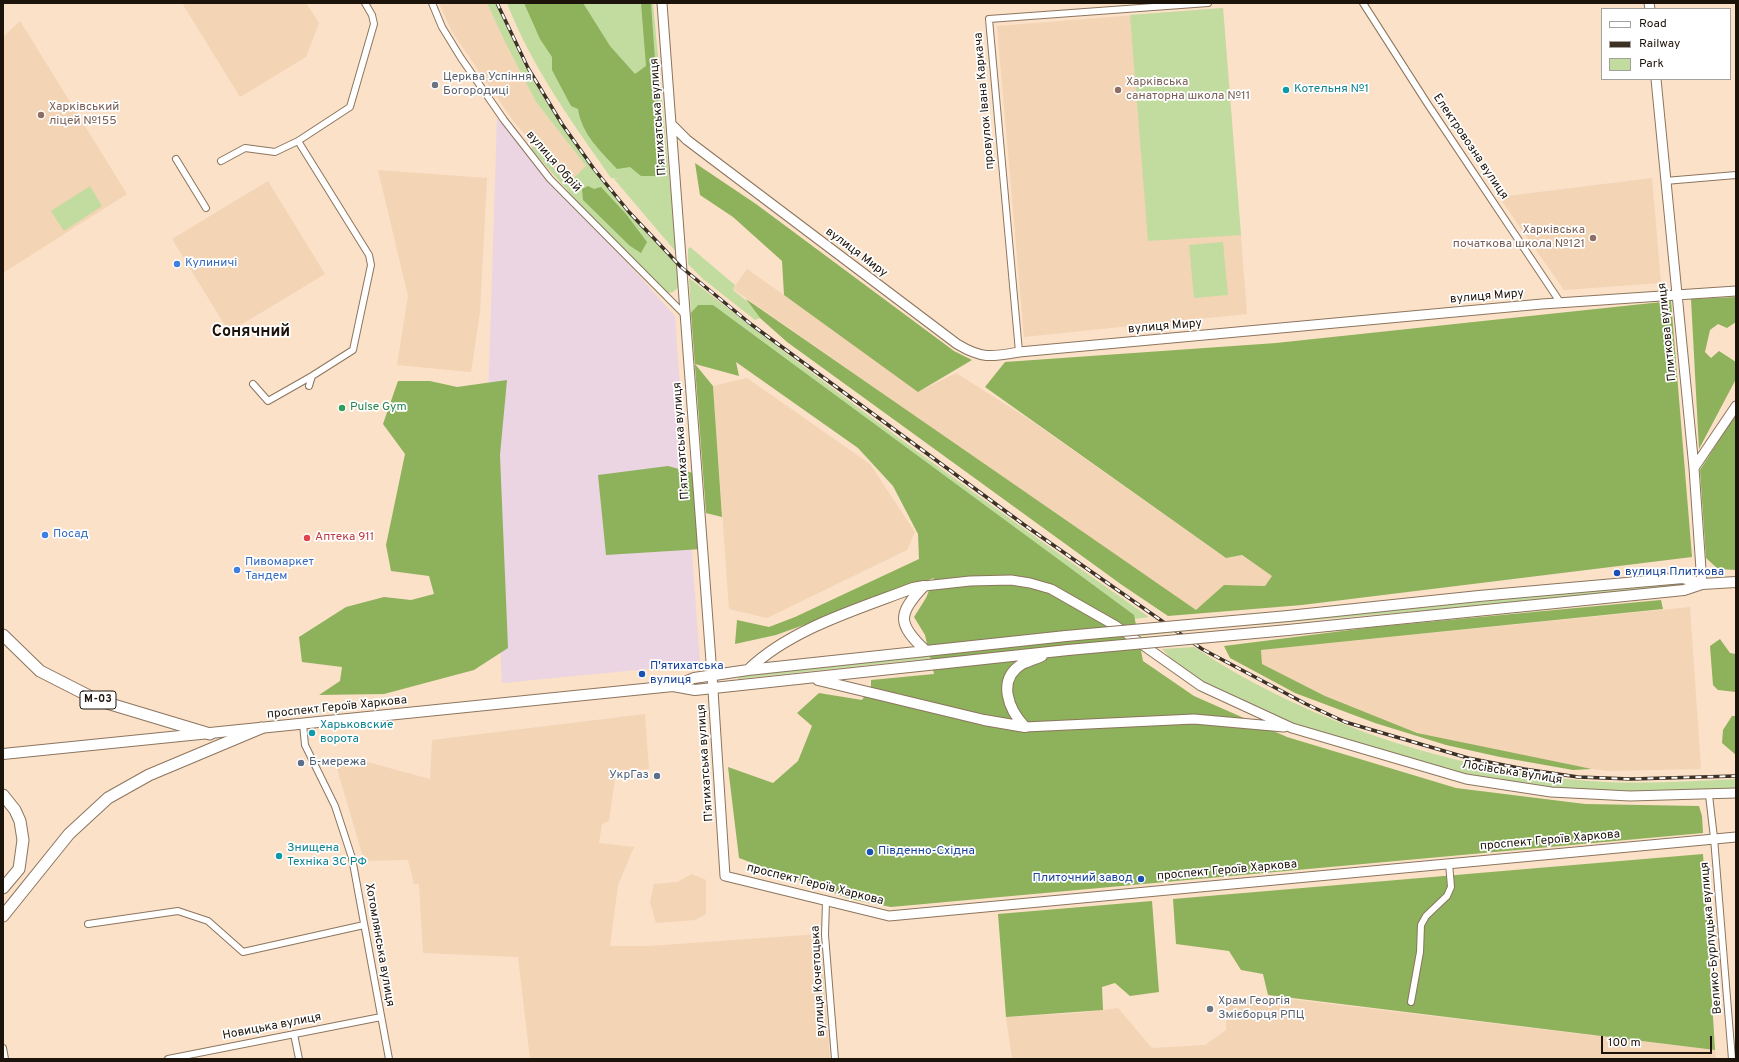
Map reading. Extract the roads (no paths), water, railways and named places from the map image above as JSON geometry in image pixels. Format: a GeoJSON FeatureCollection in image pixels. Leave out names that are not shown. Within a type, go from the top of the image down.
{"type":"FeatureCollection","features":[{"type":"Feature","properties":{"kind":"highway","name":"М-03"},"geometry":{"type":"LineString","coordinates":[[3,636],[40,671],[97,700],[210,734]]}},
{"type":"Feature","properties":{"kind":"highway"},"geometry":{"type":"LineString","coordinates":[[3,916],[69,834],[108,798],[149,775],[261,728]]}},
{"type":"Feature","properties":{"kind":"highway"},"geometry":{"type":"LineString","coordinates":[[3,795],[15,810],[20,821],[23,840],[18,868],[3,888]]}},
{"type":"Feature","properties":{"kind":"main road","name":"проспект Героїв Харкова"},"geometry":{"type":"LineString","coordinates":[[3,754],[673,686],[694,678],[748,670],[1066,636],[1683,578],[1702,584]]}},
{"type":"Feature","properties":{"kind":"main road"},"geometry":{"type":"LineString","coordinates":[[1702,584],[1736,582]]}},
{"type":"Feature","properties":{"kind":"main road","name":"проспект Героїв Харкова"},"geometry":{"type":"LineString","coordinates":[[673,686],[695,690],[1053,651],[1288,630],[1684,590],[1702,584]]}},
{"type":"Feature","properties":{"kind":"main road"},"geometry":{"type":"LineString","coordinates":[[924,586],[908,603],[904,618],[907,630],[926,651]]}},
{"type":"Feature","properties":{"kind":"main road"},"geometry":{"type":"LineString","coordinates":[[748,670],[770,650],[812,629],[913,588],[924,586]]}},
{"type":"Feature","properties":{"kind":"main road"},"geometry":{"type":"LineString","coordinates":[[1025,727],[1016,718],[1010,706],[1006,690],[1015,670],[1022,664],[1053,651]]}},
{"type":"Feature","properties":{"kind":"main road"},"geometry":{"type":"LineString","coordinates":[[813,678],[984,720],[1025,727]]}},
{"type":"Feature","properties":{"kind":"street"},"geometry":{"type":"LineString","coordinates":[[221,161],[245,148],[274,152],[298,141],[350,107],[374,24],[372,15],[365,3]]}},
{"type":"Feature","properties":{"kind":"street","name":"вулиця Обрій"},"geometry":{"type":"LineString","coordinates":[[432,3],[442,27],[461,58],[504,120],[550,179],[684,314]]}},
{"type":"Feature","properties":{"kind":"street","name":"П’ятихатська вулиця"},"geometry":{"type":"LineString","coordinates":[[662,3],[713,688],[725,876]]}},
{"type":"Feature","properties":{"kind":"street","name":"провулок Івана Каркача"},"geometry":{"type":"LineString","coordinates":[[1019,352],[989,19],[1208,3]]}},
{"type":"Feature","properties":{"kind":"street","name":"Електровозна вулиця"},"geometry":{"type":"LineString","coordinates":[[1363,3],[1434,114],[1560,302]]}},
{"type":"Feature","properties":{"kind":"street","name":"Плиткова вулиця"},"geometry":{"type":"LineString","coordinates":[[1656,80],[1694,468],[1702,584]]}},
{"type":"Feature","properties":{"kind":"street","name":"вулиця Миру"},"geometry":{"type":"LineString","coordinates":[[672,125],[686,140],[956,344],[972,353],[989,357],[1019,352],[1560,302],[1677,296],[1736,291]]}},
{"type":"Feature","properties":{"kind":"street"},"geometry":{"type":"LineString","coordinates":[[253,384],[268,400],[312,376],[353,350],[371,265],[369,255],[298,141]]}},
{"type":"Feature","properties":{"kind":"street"},"geometry":{"type":"LineString","coordinates":[[176,159],[206,208]]}},
{"type":"Feature","properties":{"kind":"street"},"geometry":{"type":"LineString","coordinates":[[1665,181],[1736,175]]}},
{"type":"Feature","properties":{"kind":"street"},"geometry":{"type":"LineString","coordinates":[[309,386],[312,376]]}},
{"type":"Feature","properties":{"kind":"street"},"geometry":{"type":"LineString","coordinates":[[1694,468],[1736,406]]}},
{"type":"Feature","properties":{"kind":"street"},"geometry":{"type":"LineString","coordinates":[[924,586],[970,581],[1011,580],[1030,583],[1051,589],[1116,626],[1200,686],[1292,728]]}},
{"type":"Feature","properties":{"kind":"street"},"geometry":{"type":"LineString","coordinates":[[1025,727],[1194,719],[1292,728]]}},
{"type":"Feature","properties":{"kind":"street","name":"Хотомлянська вулиця"},"geometry":{"type":"LineString","coordinates":[[303,724],[305,745],[335,806],[352,858],[389,1059]]}},
{"type":"Feature","properties":{"kind":"street","name":"Лосівська вулиця"},"geometry":{"type":"LineString","coordinates":[[1292,728],[1466,779],[1551,792],[1630,796],[1709,795],[1736,793]]}},
{"type":"Feature","properties":{"kind":"street"},"geometry":{"type":"LineString","coordinates":[[1709,795],[1714,838]]}},
{"type":"Feature","properties":{"kind":"street","name":"проспект Героїв Харкова"},"geometry":{"type":"LineString","coordinates":[[725,876],[826,902],[889,916],[1736,836]]}},
{"type":"Feature","properties":{"kind":"street","name":"Велико-Бурлуцька вулиця"},"geometry":{"type":"LineString","coordinates":[[1714,838],[1732,1059]]}},
{"type":"Feature","properties":{"kind":"street"},"geometry":{"type":"LineString","coordinates":[[1411,1002],[1420,952],[1421,925],[1426,916],[1447,896],[1452,887],[1449,863]]}},
{"type":"Feature","properties":{"kind":"street","name":"вулиця Кочетоцька"},"geometry":{"type":"LineString","coordinates":[[826,902],[825,935],[835,1059]]}},
{"type":"Feature","properties":{"kind":"street"},"geometry":{"type":"LineString","coordinates":[[88,924],[178,911],[208,921],[243,952],[364,925]]}},
{"type":"Feature","properties":{"kind":"street","name":"Новицька вулиця"},"geometry":{"type":"LineString","coordinates":[[168,1059],[381,1016]]}},
{"type":"Feature","properties":{"kind":"street"},"geometry":{"type":"LineString","coordinates":[[294,1034],[299,1059]]}},
{"type":"Feature","properties":{"kind":"street"},"geometry":{"type":"LineString","coordinates":[[3,1048],[5,1059]]}},
{"type":"Feature","properties":{"kind":"railway"},"geometry":{"type":"LineString","coordinates":[[497,3],[528,68],[562,124],[594,169],[629,212],[681,267],[752,325],[1023,524],[1202,649],[1306,704],[1345,722],[1468,758],[1524,769],[1578,777],[1631,779],[1736,776]]}},
{"type":"Feature","properties":{"kind":"place","name":"Церква Успіння Богородиці"},"geometry":{"type":"Point","coordinates":[435,85]}},
{"type":"Feature","properties":{"kind":"place","name":"Харківська санаторна школа №11"},"geometry":{"type":"Point","coordinates":[1118,90]}},
{"type":"Feature","properties":{"kind":"place","name":"Котельня №1"},"geometry":{"type":"Point","coordinates":[1286,90]}},
{"type":"Feature","properties":{"kind":"place","name":"Харківський ліцей №155"},"geometry":{"type":"Point","coordinates":[41,115]}},
{"type":"Feature","properties":{"kind":"place","name":"Харківська початкова школа №121"},"geometry":{"type":"Point","coordinates":[1593,238]}},
{"type":"Feature","properties":{"kind":"place","name":"Кулиничі"},"geometry":{"type":"Point","coordinates":[177,264]}},
{"type":"Feature","properties":{"kind":"place","name":"Pulse Gym"},"geometry":{"type":"Point","coordinates":[342,408]}},
{"type":"Feature","properties":{"kind":"place","name":"Посад"},"geometry":{"type":"Point","coordinates":[45,535]}},
{"type":"Feature","properties":{"kind":"place","name":"Аптека 911"},"geometry":{"type":"Point","coordinates":[307,538]}},
{"type":"Feature","properties":{"kind":"place","name":"Пивомаркет Тандем"},"geometry":{"type":"Point","coordinates":[237,570]}},
{"type":"Feature","properties":{"kind":"place","name":"вулиця Плиткова"},"geometry":{"type":"Point","coordinates":[1617,573]}},
{"type":"Feature","properties":{"kind":"place","name":"П'ятихатська вулиця"},"geometry":{"type":"Point","coordinates":[642,674]}},
{"type":"Feature","properties":{"kind":"place","name":"Харьковские ворота"},"geometry":{"type":"Point","coordinates":[312,733]}},
{"type":"Feature","properties":{"kind":"place","name":"Б-мережа"},"geometry":{"type":"Point","coordinates":[301,763]}},
{"type":"Feature","properties":{"kind":"place","name":"УкрГаз"},"geometry":{"type":"Point","coordinates":[657,776]}},
{"type":"Feature","properties":{"kind":"place","name":"Південно-Східна"},"geometry":{"type":"Point","coordinates":[870,852]}},
{"type":"Feature","properties":{"kind":"place","name":"Знищена Техніка ЗС РФ"},"geometry":{"type":"Point","coordinates":[279,856]}},
{"type":"Feature","properties":{"kind":"place","name":"Плиточний завод"},"geometry":{"type":"Point","coordinates":[1141,879]}},
{"type":"Feature","properties":{"kind":"place","name":"Храм Георгія Змієборця РПЦ"},"geometry":{"type":"Point","coordinates":[1210,1009]}},
{"type":"Feature","properties":{"kind":"district","name":"Сонячний"},"geometry":{"type":"Point","coordinates":[251,333]}}]}
